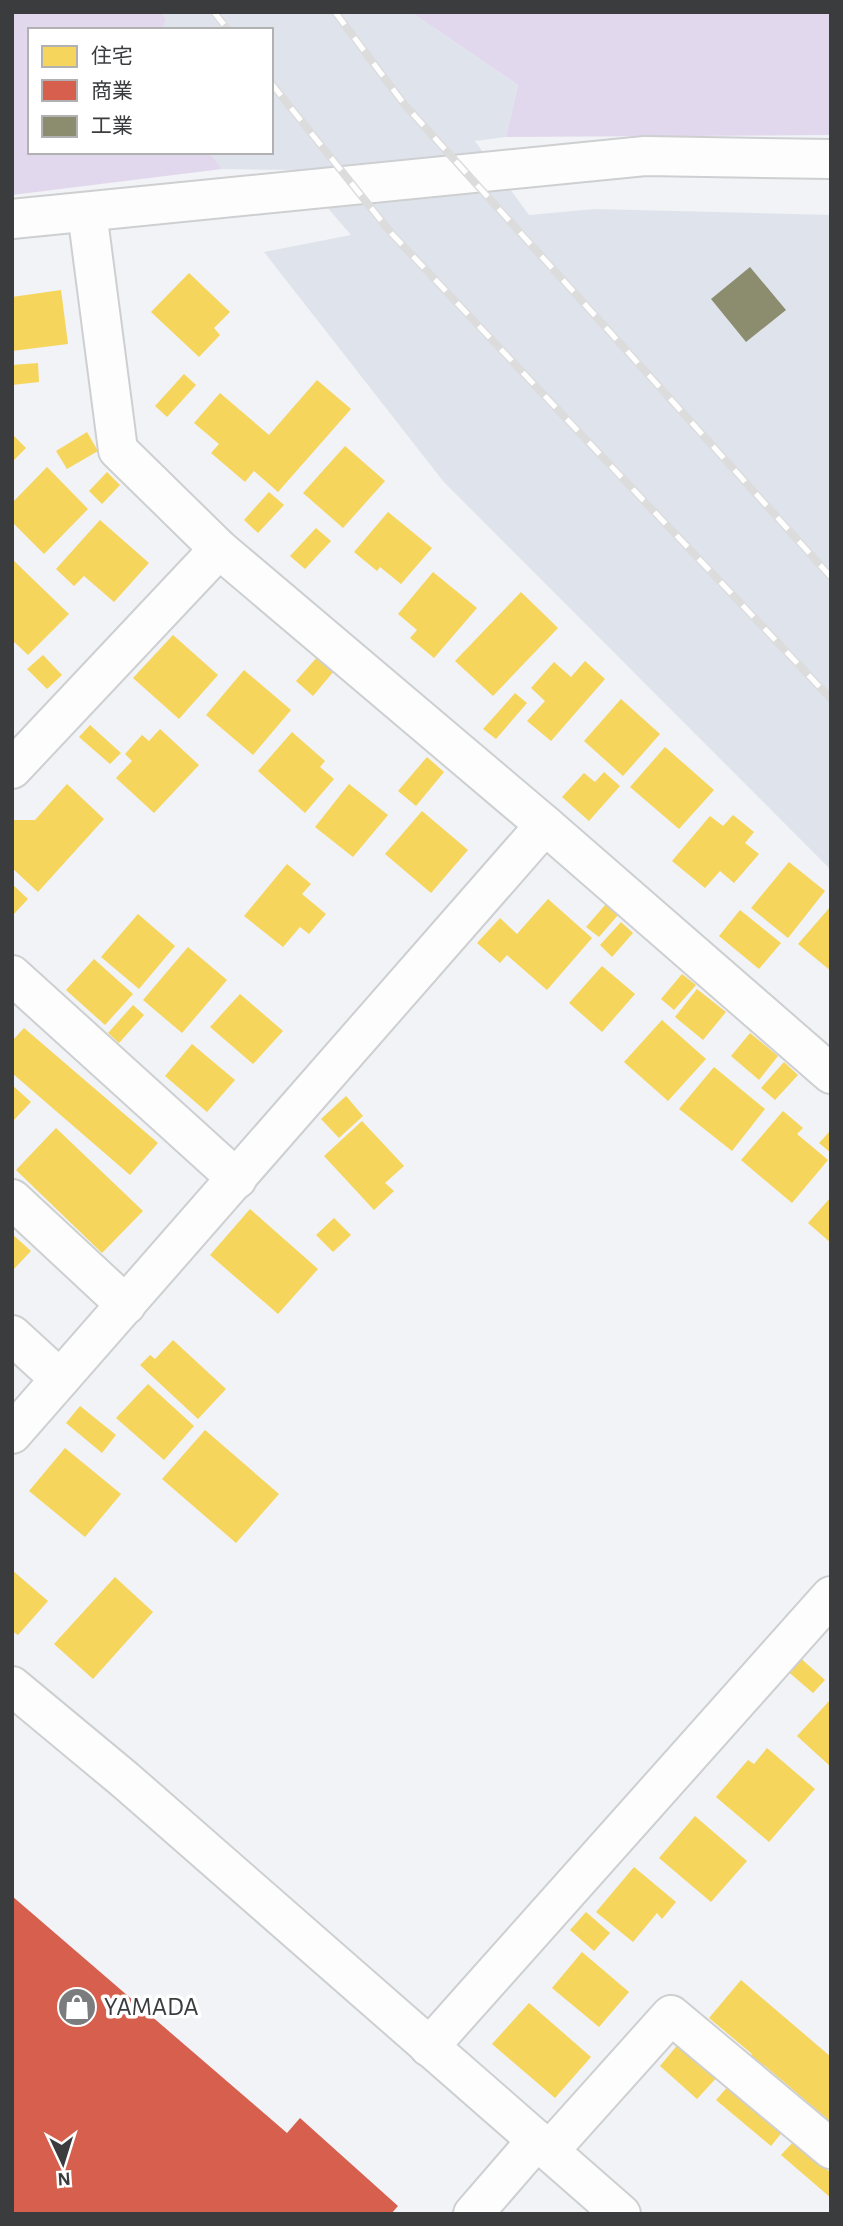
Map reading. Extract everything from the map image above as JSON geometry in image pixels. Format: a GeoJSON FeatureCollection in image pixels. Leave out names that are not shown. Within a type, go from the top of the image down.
{"type":"FeatureCollection","features":[{"type":"Feature","properties":{"kind":"street"},"geometry":{"type":"LineString","coordinates":[[12,219],[645,156],[831,159]]}},
{"type":"Feature","properties":{"kind":"street"},"geometry":{"type":"LineString","coordinates":[[87,212],[118,450],[219,549],[545,825],[831,1074]]}},
{"type":"Feature","properties":{"kind":"street"},"geometry":{"type":"LineString","coordinates":[[12,769],[219,549]]}},
{"type":"Feature","properties":{"kind":"street"},"geometry":{"type":"LineString","coordinates":[[12,1434],[545,825]]}},
{"type":"Feature","properties":{"kind":"street"},"geometry":{"type":"LineString","coordinates":[[12,975],[237,1179]]}},
{"type":"Feature","properties":{"kind":"street"},"geometry":{"type":"LineString","coordinates":[[12,1199],[126,1305]]}},
{"type":"Feature","properties":{"kind":"street"},"geometry":{"type":"LineString","coordinates":[[12,1335],[60,1379]]}},
{"type":"Feature","properties":{"kind":"street"},"geometry":{"type":"LineString","coordinates":[[429,2047],[831,1596]]}},
{"type":"Feature","properties":{"kind":"street"},"geometry":{"type":"LineString","coordinates":[[12,1686],[124,1779],[621,2214]]}},
{"type":"Feature","properties":{"kind":"street"},"geometry":{"type":"LineString","coordinates":[[473,2214],[671,2015],[831,2149]]}},
{"type":"Feature","properties":{"kind":"shaded area"},"geometry":{"type":"Polygon","coordinates":[[[12,12],[162,12],[166,20],[163,28],[28,28],[28,154],[211,154],[222,169],[12,195],[12,12]]]}},
{"type":"Feature","properties":{"kind":"shaded area"},"geometry":{"type":"Polygon","coordinates":[[[162,12],[411,12],[518,85],[506,137],[475,141],[529,215],[595,209],[831,215],[831,870],[443,481],[264,252],[351,235],[295,170],[222,169],[211,154],[273,154],[273,28],[163,28],[166,20],[162,12]]]}},
{"type":"Feature","properties":{"kind":"shaded area"},"geometry":{"type":"Polygon","coordinates":[[[411,12],[831,12],[831,135],[506,137],[518,85],[411,12]]]}},
{"type":"Feature","properties":{"kind":"building: 住宅"},"geometry":{"type":"Polygon","coordinates":[[[189,273],[230,312],[214,328],[220,335],[199,357],[151,312],[189,273]]]}},
{"type":"Feature","properties":{"kind":"building: 住宅"},"geometry":{"type":"Polygon","coordinates":[[[61,290],[68,344],[12,351],[12,297],[61,290]]]}},
{"type":"Feature","properties":{"kind":"building: 住宅"},"geometry":{"type":"Polygon","coordinates":[[[38,363],[39,382],[12,385],[12,365],[38,363]]]}},
{"type":"Feature","properties":{"kind":"building: 住宅"},"geometry":{"type":"Polygon","coordinates":[[[184,374],[196,385],[167,417],[155,406],[184,374]]]}},
{"type":"Feature","properties":{"kind":"building: 住宅"},"geometry":{"type":"Polygon","coordinates":[[[317,380],[351,409],[278,492],[254,471],[245,482],[211,453],[219,444],[194,423],[220,393],[269,435],[317,380]]]}},
{"type":"Feature","properties":{"kind":"building: 住宅"},"geometry":{"type":"Polygon","coordinates":[[[87,432],[98,451],[67,469],[56,451],[87,432]]]}},
{"type":"Feature","properties":{"kind":"building: 住宅"},"geometry":{"type":"Polygon","coordinates":[[[12,434],[26,448],[12,462],[12,434]]]}},
{"type":"Feature","properties":{"kind":"building: 住宅"},"geometry":{"type":"Polygon","coordinates":[[[345,446],[385,481],[343,528],[303,493],[345,446]]]}},
{"type":"Feature","properties":{"kind":"building: 住宅"},"geometry":{"type":"Polygon","coordinates":[[[47,467],[88,509],[44,554],[12,522],[12,503],[47,467]]]}},
{"type":"Feature","properties":{"kind":"building: 住宅"},"geometry":{"type":"Polygon","coordinates":[[[107,472],[120,485],[102,504],[89,491],[107,472]]]}},
{"type":"Feature","properties":{"kind":"building: 住宅"},"geometry":{"type":"Polygon","coordinates":[[[269,492],[284,505],[258,533],[244,520],[269,492]]]}},
{"type":"Feature","properties":{"kind":"building: 住宅"},"geometry":{"type":"Polygon","coordinates":[[[388,512],[432,548],[401,584],[380,567],[377,571],[354,552],[388,512]]]}},
{"type":"Feature","properties":{"kind":"building: 住宅"},"geometry":{"type":"Polygon","coordinates":[[[100,520],[149,563],[114,602],[84,576],[74,586],[56,569],[100,520]]]}},
{"type":"Feature","properties":{"kind":"building: 住宅"},"geometry":{"type":"Polygon","coordinates":[[[316,528],[331,541],[305,569],[290,556],[316,528]]]}},
{"type":"Feature","properties":{"kind":"building: 住宅"},"geometry":{"type":"Polygon","coordinates":[[[12,559],[69,614],[28,655],[12,640],[12,559]]]}},
{"type":"Feature","properties":{"kind":"building: 住宅"},"geometry":{"type":"Polygon","coordinates":[[[433,572],[477,608],[434,658],[410,638],[417,630],[398,614],[433,572]]]}},
{"type":"Feature","properties":{"kind":"building: 住宅"},"geometry":{"type":"Polygon","coordinates":[[[521,592],[558,628],[493,696],[455,661],[521,592]]]}},
{"type":"Feature","properties":{"kind":"building: 住宅"},"geometry":{"type":"Polygon","coordinates":[[[173,635],[218,675],[179,719],[133,678],[173,635]]]}},
{"type":"Feature","properties":{"kind":"building: 住宅"},"geometry":{"type":"Polygon","coordinates":[[[43,655],[62,675],[47,689],[27,669],[43,655]]]}},
{"type":"Feature","properties":{"kind":"building: 住宅"},"geometry":{"type":"Polygon","coordinates":[[[318,656],[334,671],[313,696],[296,681],[318,656]]]}},
{"type":"Feature","properties":{"kind":"building: 住宅"},"geometry":{"type":"Polygon","coordinates":[[[585,661],[605,679],[551,741],[527,721],[545,701],[531,688],[554,662],[571,677],[585,661]]]}},
{"type":"Feature","properties":{"kind":"building: 住宅"},"geometry":{"type":"Polygon","coordinates":[[[244,670],[291,710],[253,755],[206,715],[244,670]]]}},
{"type":"Feature","properties":{"kind":"building: 住宅"},"geometry":{"type":"Polygon","coordinates":[[[515,693],[527,703],[496,739],[483,729],[515,693]]]}},
{"type":"Feature","properties":{"kind":"building: 住宅"},"geometry":{"type":"Polygon","coordinates":[[[621,699],[660,734],[623,776],[584,741],[621,699]]]}},
{"type":"Feature","properties":{"kind":"building: 住宅"},"geometry":{"type":"Polygon","coordinates":[[[90,725],[121,753],[110,764],[79,737],[90,725]]]}},
{"type":"Feature","properties":{"kind":"building: 住宅"},"geometry":{"type":"Polygon","coordinates":[[[160,729],[199,765],[154,813],[116,778],[132,761],[125,754],[142,735],[149,741],[160,729]]]}},
{"type":"Feature","properties":{"kind":"building: 住宅"},"geometry":{"type":"Polygon","coordinates":[[[292,732],[325,761],[320,767],[334,779],[305,813],[258,771],[292,732]]]}},
{"type":"Feature","properties":{"kind":"building: 住宅"},"geometry":{"type":"Polygon","coordinates":[[[665,747],[714,790],[679,829],[630,787],[665,747]]]}},
{"type":"Feature","properties":{"kind":"building: 住宅"},"geometry":{"type":"Polygon","coordinates":[[[427,757],[444,772],[416,806],[398,791],[427,757]]]}},
{"type":"Feature","properties":{"kind":"building: 住宅"},"geometry":{"type":"Polygon","coordinates":[[[604,772],[620,786],[589,821],[562,797],[584,773],[595,782],[604,772]]]}},
{"type":"Feature","properties":{"kind":"building: 住宅"},"geometry":{"type":"Polygon","coordinates":[[[67,784],[104,819],[38,892],[12,868],[12,820],[35,820],[67,784]]]}},
{"type":"Feature","properties":{"kind":"building: 住宅"},"geometry":{"type":"Polygon","coordinates":[[[349,784],[388,815],[353,857],[315,827],[349,784]]]}},
{"type":"Feature","properties":{"kind":"building: 住宅"},"geometry":{"type":"Polygon","coordinates":[[[422,811],[468,850],[431,893],[385,854],[422,811]]]}},
{"type":"Feature","properties":{"kind":"building: 住宅"},"geometry":{"type":"Polygon","coordinates":[[[733,815],[754,832],[745,843],[759,854],[734,883],[720,871],[705,888],[672,861],[710,816],[723,826],[733,815]]]}},
{"type":"Feature","properties":{"kind":"building: 住宅"},"geometry":{"type":"Polygon","coordinates":[[[789,862],[825,891],[788,938],[751,908],[789,862]]]}},
{"type":"Feature","properties":{"kind":"building: 住宅"},"geometry":{"type":"Polygon","coordinates":[[[287,864],[311,884],[302,894],[326,914],[309,934],[300,927],[283,947],[244,916],[287,864]]]}},
{"type":"Feature","properties":{"kind":"building: 住宅"},"geometry":{"type":"Polygon","coordinates":[[[12,884],[28,899],[12,916],[12,884]]]}},
{"type":"Feature","properties":{"kind":"building: 住宅"},"geometry":{"type":"Polygon","coordinates":[[[548,899],[592,938],[547,990],[507,955],[500,963],[477,943],[500,918],[517,934],[548,899]]]}},
{"type":"Feature","properties":{"kind":"building: 住宅"},"geometry":{"type":"Polygon","coordinates":[[[606,904],[618,915],[599,937],[586,927],[606,904]]]}},
{"type":"Feature","properties":{"kind":"building: 住宅"},"geometry":{"type":"Polygon","coordinates":[[[831,906],[831,971],[798,944],[831,906]]]}},
{"type":"Feature","properties":{"kind":"building: 住宅"},"geometry":{"type":"Polygon","coordinates":[[[740,910],[781,943],[759,969],[719,936],[740,910]]]}},
{"type":"Feature","properties":{"kind":"building: 住宅"},"geometry":{"type":"Polygon","coordinates":[[[138,914],[175,946],[139,989],[101,957],[138,914]]]}},
{"type":"Feature","properties":{"kind":"building: 住宅"},"geometry":{"type":"Polygon","coordinates":[[[621,922],[633,933],[612,957],[600,945],[621,922]]]}},
{"type":"Feature","properties":{"kind":"building: 住宅"},"geometry":{"type":"Polygon","coordinates":[[[188,947],[227,980],[182,1033],[143,1000],[188,947]]]}},
{"type":"Feature","properties":{"kind":"building: 住宅"},"geometry":{"type":"Polygon","coordinates":[[[94,959],[133,994],[105,1025],[66,990],[94,959]]]}},
{"type":"Feature","properties":{"kind":"building: 住宅"},"geometry":{"type":"Polygon","coordinates":[[[602,966],[635,994],[602,1032],[569,1003],[602,966]]]}},
{"type":"Feature","properties":{"kind":"building: 住宅"},"geometry":{"type":"Polygon","coordinates":[[[682,974],[696,985],[674,1010],[661,999],[682,974]]]}},
{"type":"Feature","properties":{"kind":"building: 住宅"},"geometry":{"type":"Polygon","coordinates":[[[697,989],[726,1012],[703,1040],[675,1017],[697,989]]]}},
{"type":"Feature","properties":{"kind":"building: 住宅"},"geometry":{"type":"Polygon","coordinates":[[[240,994],[283,1031],[253,1064],[210,1027],[240,994]]]}},
{"type":"Feature","properties":{"kind":"building: 住宅"},"geometry":{"type":"Polygon","coordinates":[[[133,1005],[144,1015],[119,1043],[108,1033],[133,1005]]]}},
{"type":"Feature","properties":{"kind":"building: 住宅"},"geometry":{"type":"Polygon","coordinates":[[[662,1020],[706,1059],[668,1101],[624,1062],[662,1020]]]}},
{"type":"Feature","properties":{"kind":"building: 住宅"},"geometry":{"type":"Polygon","coordinates":[[[24,1028],[158,1143],[130,1175],[12,1073],[12,1041],[24,1028]]]}},
{"type":"Feature","properties":{"kind":"building: 住宅"},"geometry":{"type":"Polygon","coordinates":[[[750,1033],[778,1056],[759,1080],[731,1056],[750,1033]]]}},
{"type":"Feature","properties":{"kind":"building: 住宅"},"geometry":{"type":"Polygon","coordinates":[[[192,1044],[235,1080],[207,1112],[165,1076],[192,1044]]]}},
{"type":"Feature","properties":{"kind":"building: 住宅"},"geometry":{"type":"Polygon","coordinates":[[[784,1062],[798,1075],[775,1100],[761,1088],[784,1062]]]}},
{"type":"Feature","properties":{"kind":"building: 住宅"},"geometry":{"type":"Polygon","coordinates":[[[714,1067],[765,1109],[732,1151],[679,1109],[714,1067]]]}},
{"type":"Feature","properties":{"kind":"building: 住宅"},"geometry":{"type":"Polygon","coordinates":[[[12,1085],[31,1102],[12,1122],[12,1085]]]}},
{"type":"Feature","properties":{"kind":"building: 住宅"},"geometry":{"type":"Polygon","coordinates":[[[346,1096],[363,1116],[339,1138],[321,1119],[346,1096]]]}},
{"type":"Feature","properties":{"kind":"building: 住宅"},"geometry":{"type":"Polygon","coordinates":[[[783,1111],[803,1128],[797,1134],[828,1160],[792,1203],[741,1160],[783,1111]]]}},
{"type":"Feature","properties":{"kind":"building: 住宅"},"geometry":{"type":"Polygon","coordinates":[[[362,1121],[404,1166],[385,1183],[394,1191],[374,1210],[324,1156],[362,1121]]]}},
{"type":"Feature","properties":{"kind":"building: 住宅"},"geometry":{"type":"Polygon","coordinates":[[[56,1128],[143,1211],[102,1253],[16,1170],[56,1128]]]}},
{"type":"Feature","properties":{"kind":"building: 住宅"},"geometry":{"type":"Polygon","coordinates":[[[831,1130],[831,1153],[819,1143],[831,1130]]]}},
{"type":"Feature","properties":{"kind":"building: 住宅"},"geometry":{"type":"Polygon","coordinates":[[[831,1197],[831,1243],[808,1223],[831,1197]]]}},
{"type":"Feature","properties":{"kind":"building: 住宅"},"geometry":{"type":"Polygon","coordinates":[[[250,1209],[318,1269],[278,1314],[210,1255],[250,1209]]]}},
{"type":"Feature","properties":{"kind":"building: 住宅"},"geometry":{"type":"Polygon","coordinates":[[[334,1218],[351,1235],[333,1252],[316,1235],[334,1218]]]}},
{"type":"Feature","properties":{"kind":"building: 住宅"},"geometry":{"type":"Polygon","coordinates":[[[12,1234],[31,1251],[12,1271],[12,1234]]]}},
{"type":"Feature","properties":{"kind":"building: 住宅"},"geometry":{"type":"Polygon","coordinates":[[[173,1340],[226,1389],[198,1419],[140,1365],[150,1355],[155,1359],[173,1340]]]}},
{"type":"Feature","properties":{"kind":"building: 住宅"},"geometry":{"type":"Polygon","coordinates":[[[148,1384],[194,1426],[164,1460],[116,1418],[148,1384]]]}},
{"type":"Feature","properties":{"kind":"building: 住宅"},"geometry":{"type":"Polygon","coordinates":[[[80,1406],[116,1435],[102,1453],[66,1423],[80,1406]]]}},
{"type":"Feature","properties":{"kind":"building: 住宅"},"geometry":{"type":"Polygon","coordinates":[[[205,1430],[279,1494],[236,1543],[162,1479],[205,1430]]]}},
{"type":"Feature","properties":{"kind":"building: 住宅"},"geometry":{"type":"Polygon","coordinates":[[[65,1448],[121,1494],[85,1537],[29,1491],[65,1448]]]}},
{"type":"Feature","properties":{"kind":"building: 住宅"},"geometry":{"type":"Polygon","coordinates":[[[12,1570],[48,1601],[18,1635],[12,1631],[12,1570]]]}},
{"type":"Feature","properties":{"kind":"building: 住宅"},"geometry":{"type":"Polygon","coordinates":[[[115,1577],[153,1612],[93,1679],[54,1644],[115,1577]]]}},
{"type":"Feature","properties":{"kind":"building: 住宅"},"geometry":{"type":"Polygon","coordinates":[[[797,1655],[825,1680],[813,1693],[785,1669],[797,1655]]]}},
{"type":"Feature","properties":{"kind":"building: 住宅"},"geometry":{"type":"Polygon","coordinates":[[[831,1699],[831,1767],[797,1736],[831,1699]]]}},
{"type":"Feature","properties":{"kind":"building: 住宅"},"geometry":{"type":"Polygon","coordinates":[[[767,1748],[815,1789],[769,1842],[716,1797],[748,1760],[754,1764],[767,1748]]]}},
{"type":"Feature","properties":{"kind":"building: 住宅"},"geometry":{"type":"Polygon","coordinates":[[[695,1816],[747,1861],[711,1902],[659,1858],[695,1816]]]}},
{"type":"Feature","properties":{"kind":"building: 住宅"},"geometry":{"type":"Polygon","coordinates":[[[634,1867],[676,1902],[662,1919],[657,1913],[633,1942],[596,1912],[634,1867]]]}},
{"type":"Feature","properties":{"kind":"building: 住宅"},"geometry":{"type":"Polygon","coordinates":[[[586,1912],[610,1933],[594,1951],[570,1930],[586,1912]]]}},
{"type":"Feature","properties":{"kind":"building: 住宅"},"geometry":{"type":"Polygon","coordinates":[[[582,1952],[629,1992],[599,2027],[552,1988],[582,1952]]]}},
{"type":"Feature","properties":{"kind":"building: 住宅"},"geometry":{"type":"Polygon","coordinates":[[[741,1980],[831,2057],[831,2122],[765,2066],[760,2071],[747,2059],[752,2054],[709,2018],[741,1980]]]}},
{"type":"Feature","properties":{"kind":"building: 住宅"},"geometry":{"type":"Polygon","coordinates":[[[529,2003],[591,2057],[555,2098],[492,2044],[529,2003]]]}},
{"type":"Feature","properties":{"kind":"building: 住宅"},"geometry":{"type":"Polygon","coordinates":[[[680,2042],[719,2075],[697,2099],[660,2066],[680,2042]]]}},
{"type":"Feature","properties":{"kind":"building: 住宅"},"geometry":{"type":"Polygon","coordinates":[[[729,2085],[784,2130],[771,2146],[716,2100],[729,2085]]]}},
{"type":"Feature","properties":{"kind":"building: 住宅"},"geometry":{"type":"Polygon","coordinates":[[[794,2141],[831,2173],[831,2198],[781,2155],[794,2141]]]}},
{"type":"Feature","properties":{"kind":"building: 商業","name":"YAMADA"},"geometry":{"type":"Polygon","coordinates":[[[12,1896],[287,2133],[300,2118],[398,2206],[391,2214],[12,2214],[12,1896]]]}},
{"type":"Feature","properties":{"kind":"building: 工業"},"geometry":{"type":"Polygon","coordinates":[[[750,267],[786,310],[746,342],[711,299],[750,267]]]}},
{"type":"Feature","properties":{"kind":"railway"},"geometry":{"type":"LineString","coordinates":[[214,12],[226,28]]}},
{"type":"Feature","properties":{"kind":"railway"},"geometry":{"type":"LineString","coordinates":[[335,12],[404,104],[831,577]]}},
{"type":"Feature","properties":{"kind":"railway"},"geometry":{"type":"LineString","coordinates":[[273,85],[392,234],[831,699]]}},
{"type":"Feature","properties":{"kind":"place","name":"YAMADA"},"geometry":{"type":"Point","coordinates":[77,2007]}}]}
